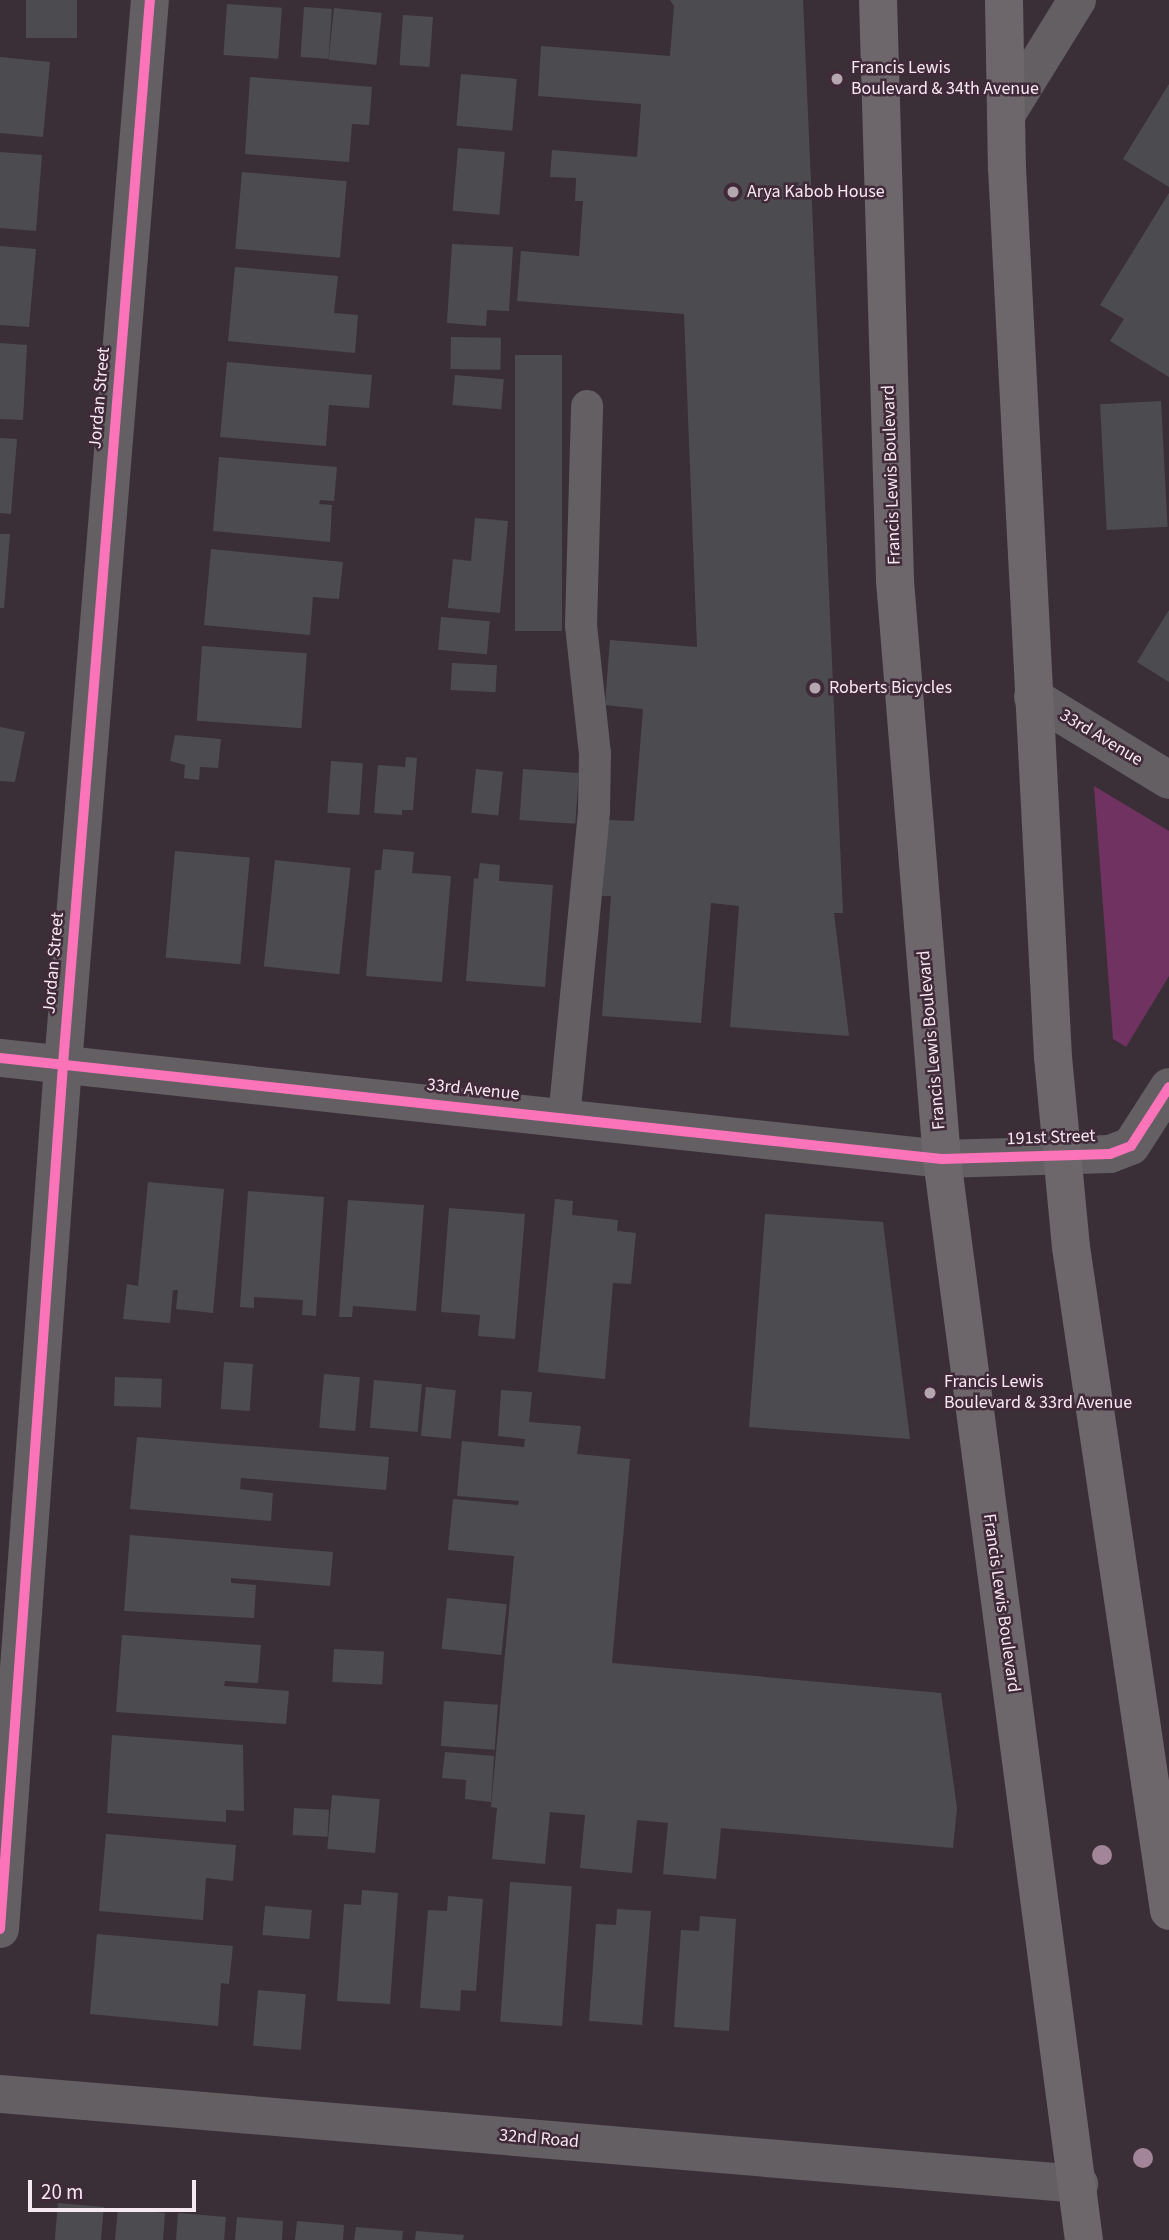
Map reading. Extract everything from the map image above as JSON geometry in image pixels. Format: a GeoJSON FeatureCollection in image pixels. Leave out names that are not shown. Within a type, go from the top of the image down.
{"type":"FeatureCollection","features":[{"type":"Feature","properties":{"kind":"main road","name":"Francis Lewis Boulevard"},"geometry":{"type":"LineString","coordinates":[[878,0],[895,581],[942,1158],[1079,2184],[1084,2240]]}},
{"type":"Feature","properties":{"kind":"main road"},"geometry":{"type":"LineString","coordinates":[[1004,0],[1006,115],[1033,697],[1061,1155],[1169,1911]]}},
{"type":"Feature","properties":{"kind":"street","name":"Jordan Street"},"geometry":{"type":"LineString","coordinates":[[0,1930],[63,1064],[150,0]]}},
{"type":"Feature","properties":{"kind":"street"},"geometry":{"type":"LineString","coordinates":[[1006,115],[1077,0]]}},
{"type":"Feature","properties":{"kind":"street","name":"33rd Avenue"},"geometry":{"type":"LineString","coordinates":[[1033,697],[1169,780]]}},
{"type":"Feature","properties":{"kind":"street","name":"33rd Avenue"},"geometry":{"type":"LineString","coordinates":[[0,1058],[942,1158]]}},
{"type":"Feature","properties":{"kind":"street","name":"191st Street"},"geometry":{"type":"LineString","coordinates":[[942,1158],[1110,1154],[1131,1146],[1169,1087]]}},
{"type":"Feature","properties":{"kind":"street","name":"32nd Road"},"geometry":{"type":"LineString","coordinates":[[0,2094],[1079,2184]]}},
{"type":"Feature","properties":{"kind":"lane"},"geometry":{"type":"LineString","coordinates":[[564,1118],[594,782],[581,625],[587,406]]}},
{"type":"Feature","properties":{"kind":"shaded area"},"geometry":{"type":"Polygon","coordinates":[[[1094,786],[1169,831],[1169,976],[1126,1047],[1113,1039],[1094,786]]]}},
{"type":"Feature","properties":{"kind":"building"},"geometry":{"type":"Polygon","coordinates":[[[26,0],[77,0],[77,38],[26,38],[26,0]]]}},
{"type":"Feature","properties":{"kind":"building"},"geometry":{"type":"Polygon","coordinates":[[[670,0],[803,0],[843,913],[834,913],[849,1036],[730,1027],[739,906],[711,903],[701,1023],[602,1016],[611,896],[602,896],[608,820],[634,821],[643,709],[605,705],[610,640],[697,647],[684,314],[517,301],[521,251],[579,256],[583,201],[575,201],[576,178],[550,177],[552,150],[637,157],[641,104],[538,96],[541,46],[670,56],[674,6],[670,0]]]}},
{"type":"Feature","properties":{"kind":"building"},"geometry":{"type":"Polygon","coordinates":[[[227,4],[282,8],[278,59],[223,55],[227,4]]]}},
{"type":"Feature","properties":{"kind":"building"},"geometry":{"type":"Polygon","coordinates":[[[304,7],[332,9],[328,59],[301,57],[304,7]]]}},
{"type":"Feature","properties":{"kind":"building"},"geometry":{"type":"Polygon","coordinates":[[[334,8],[382,13],[376,65],[329,60],[334,8]]]}},
{"type":"Feature","properties":{"kind":"building"},"geometry":{"type":"Polygon","coordinates":[[[403,15],[433,17],[429,67],[400,65],[403,15]]]}},
{"type":"Feature","properties":{"kind":"building"},"geometry":{"type":"Polygon","coordinates":[[[0,57],[50,62],[43,137],[0,133],[0,57]]]}},
{"type":"Feature","properties":{"kind":"building"},"geometry":{"type":"Polygon","coordinates":[[[461,74],[517,79],[512,131],[456,126],[461,74]]]}},
{"type":"Feature","properties":{"kind":"building"},"geometry":{"type":"Polygon","coordinates":[[[250,77],[372,87],[369,125],[352,124],[349,162],[245,154],[250,77]]]}},
{"type":"Feature","properties":{"kind":"building"},"geometry":{"type":"Polygon","coordinates":[[[1169,84],[1169,187],[1123,159],[1169,84]]]}},
{"type":"Feature","properties":{"kind":"building"},"geometry":{"type":"Polygon","coordinates":[[[458,148],[505,152],[499,215],[453,211],[458,148]]]}},
{"type":"Feature","properties":{"kind":"building"},"geometry":{"type":"Polygon","coordinates":[[[0,152],[42,155],[36,231],[0,228],[0,152]]]}},
{"type":"Feature","properties":{"kind":"building"},"geometry":{"type":"Polygon","coordinates":[[[242,172],[347,181],[340,258],[235,249],[242,172]]]}},
{"type":"Feature","properties":{"kind":"building"},"geometry":{"type":"Polygon","coordinates":[[[1169,193],[1169,377],[1110,341],[1124,319],[1100,305],[1169,193]]]}},
{"type":"Feature","properties":{"kind":"building"},"geometry":{"type":"Polygon","coordinates":[[[452,244],[513,247],[509,311],[487,310],[486,326],[447,323],[452,244]]]}},
{"type":"Feature","properties":{"kind":"building"},"geometry":{"type":"Polygon","coordinates":[[[0,246],[36,249],[29,327],[0,325],[0,246]]]}},
{"type":"Feature","properties":{"kind":"building"},"geometry":{"type":"Polygon","coordinates":[[[235,267],[338,276],[334,313],[358,315],[355,353],[228,341],[235,267]]]}},
{"type":"Feature","properties":{"kind":"building"},"geometry":{"type":"Polygon","coordinates":[[[451,337],[501,338],[500,370],[450,369],[451,337]]]}},
{"type":"Feature","properties":{"kind":"building"},"geometry":{"type":"Polygon","coordinates":[[[0,343],[27,345],[23,420],[0,419],[0,343]]]}},
{"type":"Feature","properties":{"kind":"building"},"geometry":{"type":"Polygon","coordinates":[[[515,355],[562,355],[562,631],[515,631],[515,355]]]}},
{"type":"Feature","properties":{"kind":"building"},"geometry":{"type":"Polygon","coordinates":[[[227,362],[372,375],[369,408],[329,405],[326,446],[220,437],[227,362]]]}},
{"type":"Feature","properties":{"kind":"building"},"geometry":{"type":"Polygon","coordinates":[[[455,375],[504,379],[501,409],[452,405],[455,375]]]}},
{"type":"Feature","properties":{"kind":"building"},"geometry":{"type":"Polygon","coordinates":[[[1161,401],[1168,527],[1107,530],[1100,404],[1161,401]]]}},
{"type":"Feature","properties":{"kind":"building"},"geometry":{"type":"Polygon","coordinates":[[[0,438],[17,439],[11,514],[0,513],[0,438]]]}},
{"type":"Feature","properties":{"kind":"building"},"geometry":{"type":"Polygon","coordinates":[[[219,457],[337,467],[334,501],[320,500],[319,504],[332,505],[330,542],[213,531],[219,457]]]}},
{"type":"Feature","properties":{"kind":"building"},"geometry":{"type":"Polygon","coordinates":[[[475,518],[508,521],[500,613],[448,608],[453,559],[471,561],[475,518]]]}},
{"type":"Feature","properties":{"kind":"building"},"geometry":{"type":"Polygon","coordinates":[[[0,534],[10,534],[4,608],[0,608],[0,534]]]}},
{"type":"Feature","properties":{"kind":"building"},"geometry":{"type":"Polygon","coordinates":[[[211,549],[343,562],[339,599],[313,597],[310,635],[204,625],[211,549]]]}},
{"type":"Feature","properties":{"kind":"building"},"geometry":{"type":"Polygon","coordinates":[[[1169,610],[1169,682],[1137,662],[1169,610]]]}},
{"type":"Feature","properties":{"kind":"building"},"geometry":{"type":"Polygon","coordinates":[[[441,617],[490,621],[487,654],[438,650],[441,617]]]}},
{"type":"Feature","properties":{"kind":"building"},"geometry":{"type":"Polygon","coordinates":[[[202,646],[307,653],[302,728],[197,721],[202,646]]]}},
{"type":"Feature","properties":{"kind":"building"},"geometry":{"type":"Polygon","coordinates":[[[452,663],[497,665],[496,692],[451,690],[452,663]]]}},
{"type":"Feature","properties":{"kind":"building"},"geometry":{"type":"Polygon","coordinates":[[[0,727],[25,732],[15,782],[0,781],[0,727]]]}},
{"type":"Feature","properties":{"kind":"building"},"geometry":{"type":"Polygon","coordinates":[[[175,735],[221,739],[218,768],[200,767],[199,780],[184,778],[185,765],[170,761],[175,735]]]}},
{"type":"Feature","properties":{"kind":"building"},"geometry":{"type":"Polygon","coordinates":[[[406,757],[417,758],[413,810],[402,810],[402,815],[374,813],[378,765],[405,767],[406,757]]]}},
{"type":"Feature","properties":{"kind":"building"},"geometry":{"type":"Polygon","coordinates":[[[331,761],[363,763],[359,815],[327,813],[331,761]]]}},
{"type":"Feature","properties":{"kind":"building"},"geometry":{"type":"Polygon","coordinates":[[[476,769],[503,772],[498,816],[471,813],[476,769]]]}},
{"type":"Feature","properties":{"kind":"building"},"geometry":{"type":"Polygon","coordinates":[[[523,769],[579,773],[575,824],[519,820],[523,769]]]}},
{"type":"Feature","properties":{"kind":"building"},"geometry":{"type":"Polygon","coordinates":[[[383,849],[414,852],[412,873],[451,876],[442,982],[366,976],[375,870],[381,870],[383,849]]]}},
{"type":"Feature","properties":{"kind":"building"},"geometry":{"type":"Polygon","coordinates":[[[175,851],[250,858],[240,964],[166,958],[175,851]]]}},
{"type":"Feature","properties":{"kind":"building"},"geometry":{"type":"Polygon","coordinates":[[[275,860],[351,868],[339,974],[264,966],[275,860]]]}},
{"type":"Feature","properties":{"kind":"building"},"geometry":{"type":"Polygon","coordinates":[[[480,863],[500,865],[499,881],[553,885],[545,987],[466,981],[474,878],[478,879],[480,863]]]}},
{"type":"Feature","properties":{"kind":"building"},"geometry":{"type":"Polygon","coordinates":[[[148,1182],[224,1189],[213,1313],[176,1309],[178,1290],[173,1290],[170,1323],[123,1319],[127,1284],[138,1286],[148,1182]]]}},
{"type":"Feature","properties":{"kind":"building"},"geometry":{"type":"Polygon","coordinates":[[[248,1191],[324,1197],[316,1316],[302,1315],[303,1300],[254,1297],[254,1308],[240,1307],[248,1191]]]}},
{"type":"Feature","properties":{"kind":"building"},"geometry":{"type":"Polygon","coordinates":[[[555,1199],[573,1201],[572,1215],[618,1220],[617,1231],[636,1233],[631,1284],[613,1283],[605,1379],[538,1372],[555,1199]]]}},
{"type":"Feature","properties":{"kind":"building"},"geometry":{"type":"Polygon","coordinates":[[[348,1200],[424,1205],[416,1311],[353,1306],[352,1317],[339,1317],[348,1200]]]}},
{"type":"Feature","properties":{"kind":"building"},"geometry":{"type":"Polygon","coordinates":[[[449,1208],[525,1214],[515,1339],[478,1336],[480,1315],[441,1312],[449,1208]]]}},
{"type":"Feature","properties":{"kind":"building"},"geometry":{"type":"Polygon","coordinates":[[[765,1214],[883,1222],[910,1439],[749,1427],[765,1214]]]}},
{"type":"Feature","properties":{"kind":"building"},"geometry":{"type":"Polygon","coordinates":[[[224,1362],[253,1364],[250,1411],[221,1409],[224,1362]]]}},
{"type":"Feature","properties":{"kind":"building"},"geometry":{"type":"Polygon","coordinates":[[[324,1374],[360,1377],[355,1431],[319,1428],[324,1374]]]}},
{"type":"Feature","properties":{"kind":"building"},"geometry":{"type":"Polygon","coordinates":[[[115,1377],[162,1379],[161,1408],[114,1406],[115,1377]]]}},
{"type":"Feature","properties":{"kind":"building"},"geometry":{"type":"Polygon","coordinates":[[[374,1380],[422,1384],[418,1432],[370,1428],[374,1380]]]}},
{"type":"Feature","properties":{"kind":"building"},"geometry":{"type":"Polygon","coordinates":[[[426,1387],[456,1390],[451,1439],[421,1436],[426,1387]]]}},
{"type":"Feature","properties":{"kind":"building"},"geometry":{"type":"Polygon","coordinates":[[[501,1390],[532,1392],[529,1422],[581,1426],[577,1454],[630,1459],[612,1663],[941,1693],[957,1808],[953,1848],[721,1828],[716,1879],[663,1874],[668,1823],[637,1820],[632,1873],[580,1868],[585,1815],[550,1812],[545,1864],[492,1859],[497,1808],[491,1807],[514,1556],[448,1550],[453,1499],[518,1505],[519,1501],[457,1496],[462,1441],[524,1447],[525,1439],[498,1436],[501,1390]]]}},
{"type":"Feature","properties":{"kind":"building"},"geometry":{"type":"Polygon","coordinates":[[[137,1437],[389,1457],[386,1490],[241,1478],[240,1489],[273,1493],[271,1521],[130,1509],[137,1437]]]}},
{"type":"Feature","properties":{"kind":"building"},"geometry":{"type":"Polygon","coordinates":[[[130,1535],[333,1552],[330,1586],[231,1578],[231,1583],[256,1585],[254,1618],[124,1611],[130,1535]]]}},
{"type":"Feature","properties":{"kind":"building"},"geometry":{"type":"Polygon","coordinates":[[[447,1598],[507,1604],[501,1655],[442,1649],[447,1598]]]}},
{"type":"Feature","properties":{"kind":"building"},"geometry":{"type":"Polygon","coordinates":[[[122,1635],[261,1645],[258,1683],[225,1681],[224,1686],[289,1691],[286,1724],[116,1712],[122,1635]]]}},
{"type":"Feature","properties":{"kind":"building"},"geometry":{"type":"Polygon","coordinates":[[[334,1649],[384,1652],[382,1685],[332,1682],[334,1649]]]}},
{"type":"Feature","properties":{"kind":"building"},"geometry":{"type":"Polygon","coordinates":[[[444,1701],[498,1705],[495,1750],[441,1746],[444,1701]]]}},
{"type":"Feature","properties":{"kind":"building"},"geometry":{"type":"Polygon","coordinates":[[[112,1735],[243,1745],[244,1811],[226,1810],[226,1822],[107,1813],[112,1735]]]}},
{"type":"Feature","properties":{"kind":"building"},"geometry":{"type":"Polygon","coordinates":[[[445,1752],[494,1756],[491,1802],[465,1799],[466,1780],[442,1778],[445,1752]]]}},
{"type":"Feature","properties":{"kind":"building"},"geometry":{"type":"Polygon","coordinates":[[[332,1795],[380,1799],[375,1853],[327,1849],[332,1795]]]}},
{"type":"Feature","properties":{"kind":"building"},"geometry":{"type":"Polygon","coordinates":[[[294,1808],[329,1810],[328,1837],[293,1835],[294,1808]]]}},
{"type":"Feature","properties":{"kind":"building"},"geometry":{"type":"Polygon","coordinates":[[[106,1834],[236,1845],[233,1881],[206,1878],[203,1920],[99,1911],[106,1834]]]}},
{"type":"Feature","properties":{"kind":"building"},"geometry":{"type":"Polygon","coordinates":[[[510,1882],[572,1886],[562,2026],[500,2022],[510,1882]]]}},
{"type":"Feature","properties":{"kind":"building"},"geometry":{"type":"Polygon","coordinates":[[[362,1890],[398,1893],[390,2004],[337,2001],[344,1904],[361,1905],[362,1890]]]}},
{"type":"Feature","properties":{"kind":"building"},"geometry":{"type":"Polygon","coordinates":[[[448,1896],[483,1899],[476,1991],[461,1990],[460,2011],[420,2008],[428,1910],[447,1911],[448,1896]]]}},
{"type":"Feature","properties":{"kind":"building"},"geometry":{"type":"Polygon","coordinates":[[[265,1906],[312,1910],[309,1939],[262,1935],[265,1906]]]}},
{"type":"Feature","properties":{"kind":"building"},"geometry":{"type":"Polygon","coordinates":[[[617,1909],[651,1911],[642,2025],[589,2021],[596,1924],[616,1925],[617,1909]]]}},
{"type":"Feature","properties":{"kind":"building"},"geometry":{"type":"Polygon","coordinates":[[[700,1916],[736,1919],[729,2031],[674,2027],[681,1930],[699,1931],[700,1916]]]}},
{"type":"Feature","properties":{"kind":"building"},"geometry":{"type":"Polygon","coordinates":[[[97,1934],[233,1946],[229,1984],[221,1983],[218,2026],[90,2014],[97,1934]]]}},
{"type":"Feature","properties":{"kind":"building"},"geometry":{"type":"Polygon","coordinates":[[[258,1990],[306,1994],[301,2050],[253,2046],[258,1990]]]}},
{"type":"Feature","properties":{"kind":"building"},"geometry":{"type":"Polygon","coordinates":[[[58,2203],[104,2207],[101,2240],[55,2240],[58,2203]]]}},
{"type":"Feature","properties":{"kind":"building"},"geometry":{"type":"Polygon","coordinates":[[[118,2208],[165,2213],[163,2240],[115,2240],[118,2208]]]}},
{"type":"Feature","properties":{"kind":"building"},"geometry":{"type":"Polygon","coordinates":[[[178,2213],[226,2217],[224,2240],[176,2240],[178,2213]]]}},
{"type":"Feature","properties":{"kind":"building"},"geometry":{"type":"Polygon","coordinates":[[[237,2217],[283,2221],[282,2240],[235,2240],[237,2217]]]}},
{"type":"Feature","properties":{"kind":"building"},"geometry":{"type":"Polygon","coordinates":[[[297,2221],[344,2225],[343,2240],[295,2240],[297,2221]]]}},
{"type":"Feature","properties":{"kind":"building"},"geometry":{"type":"Polygon","coordinates":[[[356,2227],[403,2231],[402,2240],[354,2240],[356,2227]]]}},
{"type":"Feature","properties":{"kind":"building"},"geometry":{"type":"Polygon","coordinates":[[[416,2231],[464,2235],[463,2240],[415,2240],[416,2231]]]}},
{"type":"Feature","properties":{"kind":"cycle path"},"geometry":{"type":"LineString","coordinates":[[0,1929],[63,1064],[150,0]]}},
{"type":"Feature","properties":{"kind":"cycle path"},"geometry":{"type":"LineString","coordinates":[[0,1058],[942,1159],[1110,1154],[1131,1146],[1169,1087]]}},
{"type":"Feature","properties":{"kind":"place","name":"Francis Lewis Boulevard & 34th Avenue"},"geometry":{"type":"Point","coordinates":[837,79]}},
{"type":"Feature","properties":{"kind":"place","name":"Arya Kabob House"},"geometry":{"type":"Point","coordinates":[733,192]}},
{"type":"Feature","properties":{"kind":"place","name":"Roberts Bicycles"},"geometry":{"type":"Point","coordinates":[815,688]}},
{"type":"Feature","properties":{"kind":"place","name":"Francis Lewis Boulevard & 33rd Avenue"},"geometry":{"type":"Point","coordinates":[930,1393]}}]}
